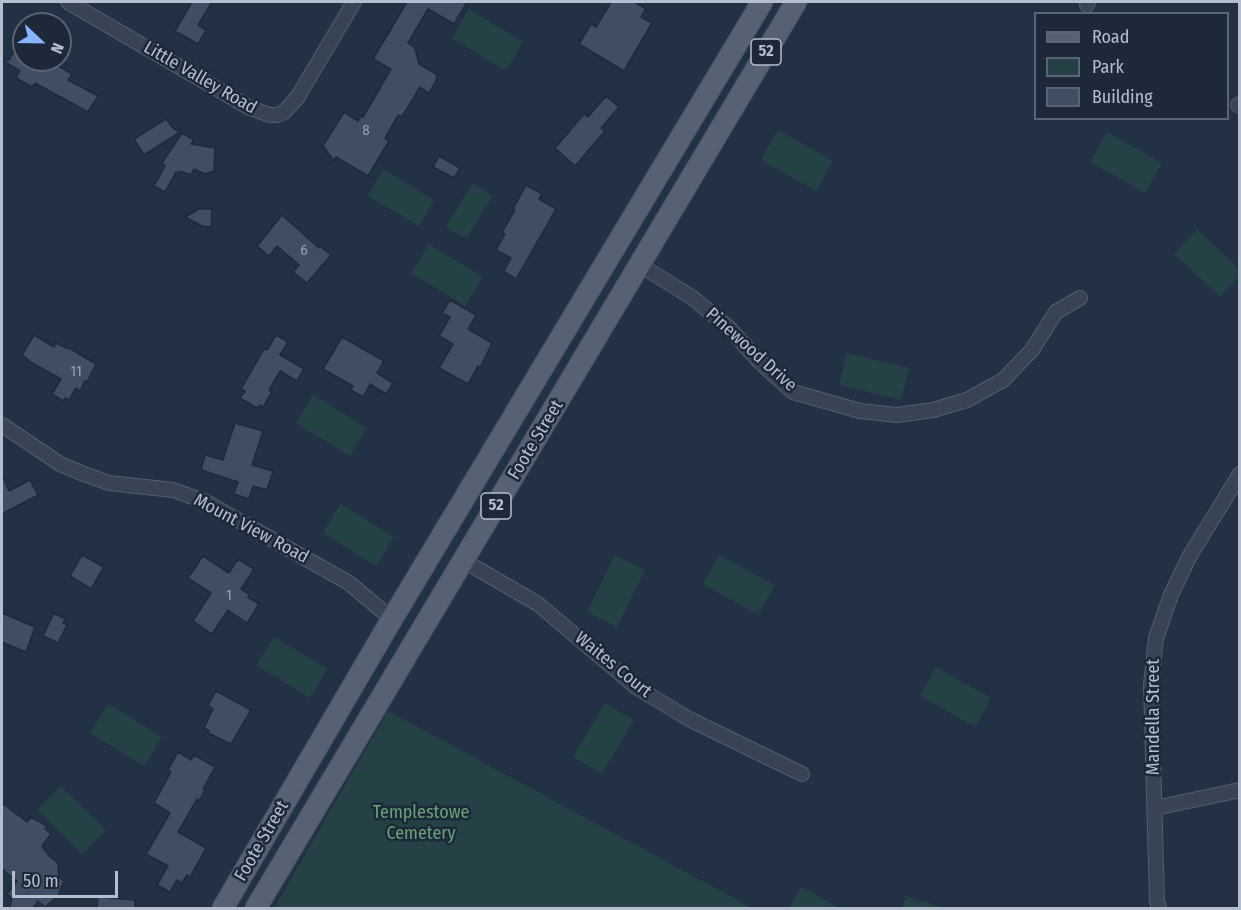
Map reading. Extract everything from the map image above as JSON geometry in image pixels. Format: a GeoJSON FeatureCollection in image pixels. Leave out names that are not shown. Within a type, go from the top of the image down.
{"type":"FeatureCollection","features":[{"type":"Feature","properties":{"kind":"main road","name":"Foote Street"},"geometry":{"type":"LineString","coordinates":[[223,909],[392,619],[762,2]]}},
{"type":"Feature","properties":{"kind":"main road","name":"Foote Street"},"geometry":{"type":"LineString","coordinates":[[256,909],[796,2]]}},
{"type":"Feature","properties":{"kind":"main road"},"geometry":{"type":"LineString","coordinates":[[513,416],[540,432]]}},
{"type":"Feature","properties":{"kind":"street","name":"Little Valley Road"},"geometry":{"type":"LineString","coordinates":[[68,2],[250,108],[270,115],[278,115],[297,98],[354,2]]}},
{"type":"Feature","properties":{"kind":"street","name":"Pinewood Drive"},"geometry":{"type":"LineString","coordinates":[[640,265],[693,298],[729,328],[759,361],[793,392],[860,411],[897,415],[933,410],[967,400],[1003,380],[1032,350],[1056,312],[1080,298]]}},
{"type":"Feature","properties":{"kind":"street","name":"Mount View Road"},"geometry":{"type":"LineString","coordinates":[[2,425],[60,464],[84,474],[109,483],[173,490],[204,501],[350,583],[392,619]]}},
{"type":"Feature","properties":{"kind":"street","name":"Mandella Street"},"geometry":{"type":"LineString","coordinates":[[1159,909],[1151,685],[1156,638],[1189,557],[1239,474]]}},
{"type":"Feature","properties":{"kind":"street","name":"Waites Court"},"geometry":{"type":"LineString","coordinates":[[464,561],[538,604],[636,687],[689,719],[801,774]]}},
{"type":"Feature","properties":{"kind":"street"},"geometry":{"type":"LineString","coordinates":[[1155,808],[1239,790]]}},
{"type":"Feature","properties":{"kind":"green space"},"geometry":{"type":"Polygon","coordinates":[[[469,9],[523,42],[506,71],[452,38],[469,9]]]}},
{"type":"Feature","properties":{"kind":"green space"},"geometry":{"type":"Polygon","coordinates":[[[778,130],[833,161],[816,191],[761,160],[778,130]]]}},
{"type":"Feature","properties":{"kind":"green space"},"geometry":{"type":"Polygon","coordinates":[[[1107,132],[1162,163],[1145,193],[1090,162],[1107,132]]]}},
{"type":"Feature","properties":{"kind":"green space"},"geometry":{"type":"Polygon","coordinates":[[[383,169],[434,200],[419,226],[368,196],[383,169]]]}},
{"type":"Feature","properties":{"kind":"green space"},"geometry":{"type":"Polygon","coordinates":[[[473,183],[493,196],[466,239],[446,227],[473,183]]]}},
{"type":"Feature","properties":{"kind":"green space"},"geometry":{"type":"Polygon","coordinates":[[[1197,229],[1239,269],[1239,276],[1220,297],[1174,254],[1197,229]]]}},
{"type":"Feature","properties":{"kind":"green space"},"geometry":{"type":"Polygon","coordinates":[[[429,244],[483,277],[465,306],[411,273],[429,244]]]}},
{"type":"Feature","properties":{"kind":"green space"},"geometry":{"type":"Polygon","coordinates":[[[847,353],[909,368],[901,400],[839,385],[847,353]]]}},
{"type":"Feature","properties":{"kind":"green space"},"geometry":{"type":"Polygon","coordinates":[[[313,395],[367,428],[350,456],[296,423],[313,395]]]}},
{"type":"Feature","properties":{"kind":"green space"},"geometry":{"type":"Polygon","coordinates":[[[340,504],[394,537],[376,566],[323,533],[340,504]]]}},
{"type":"Feature","properties":{"kind":"green space"},"geometry":{"type":"Polygon","coordinates":[[[615,555],[645,570],[617,627],[587,612],[615,555]]]}},
{"type":"Feature","properties":{"kind":"green space"},"geometry":{"type":"Polygon","coordinates":[[[719,555],[775,585],[758,615],[703,584],[719,555]]]}},
{"type":"Feature","properties":{"kind":"green space"},"geometry":{"type":"Polygon","coordinates":[[[274,637],[328,669],[310,698],[256,665],[274,637]]]}},
{"type":"Feature","properties":{"kind":"green space"},"geometry":{"type":"Polygon","coordinates":[[[936,667],[991,698],[975,727],[920,696],[936,667]]]}},
{"type":"Feature","properties":{"kind":"green space"},"geometry":{"type":"Polygon","coordinates":[[[605,703],[634,720],[602,774],[573,757],[605,703]]]}},
{"type":"Feature","properties":{"kind":"green space"},"geometry":{"type":"Polygon","coordinates":[[[108,704],[162,737],[144,766],[90,733],[108,704]]]}},
{"type":"Feature","properties":{"kind":"green space","name":"Templestowe Cemetery"},"geometry":{"type":"Polygon","coordinates":[[[388,711],[752,908],[274,908],[388,711]]]}},
{"type":"Feature","properties":{"kind":"green space"},"geometry":{"type":"Polygon","coordinates":[[[61,786],[106,830],[82,854],[37,810],[61,786]]]}},
{"type":"Feature","properties":{"kind":"green space"},"geometry":{"type":"Polygon","coordinates":[[[801,887],[839,908],[789,908],[801,887]]]}},
{"type":"Feature","properties":{"kind":"green space"},"geometry":{"type":"Polygon","coordinates":[[[906,896],[945,908],[902,908],[906,896]]]}},
{"type":"Feature","properties":{"kind":"building"},"geometry":{"type":"Polygon","coordinates":[[[192,2],[212,2],[198,25],[206,30],[198,44],[175,31],[192,2]]]}},
{"type":"Feature","properties":{"kind":"building"},"geometry":{"type":"Polygon","coordinates":[[[407,2],[467,2],[454,24],[428,9],[408,43],[415,48],[419,64],[436,74],[437,79],[429,93],[420,87],[402,117],[398,115],[385,138],[389,141],[368,176],[336,157],[334,161],[323,146],[344,112],[358,121],[361,116],[363,117],[391,69],[373,59],[407,2]]]}},
{"type":"Feature","properties":{"kind":"building"},"geometry":{"type":"Polygon","coordinates":[[[611,2],[634,2],[646,9],[641,17],[652,23],[624,71],[579,44],[591,24],[596,27],[611,2]]]}},
{"type":"Feature","properties":{"kind":"building"},"geometry":{"type":"Polygon","coordinates":[[[12,55],[12,66],[2,60],[9,60],[12,55]]]}},
{"type":"Feature","properties":{"kind":"building"},"geometry":{"type":"Polygon","coordinates":[[[19,72],[69,72],[72,74],[68,80],[98,96],[88,112],[35,83],[32,87],[16,78],[19,72]]]}},
{"type":"Feature","properties":{"kind":"building"},"geometry":{"type":"Polygon","coordinates":[[[606,96],[619,107],[601,128],[605,131],[575,166],[555,148],[584,114],[588,117],[606,96]]]}},
{"type":"Feature","properties":{"kind":"building"},"geometry":{"type":"Polygon","coordinates":[[[166,119],[173,128],[180,132],[144,155],[134,139],[166,119]]]}},
{"type":"Feature","properties":{"kind":"building"},"geometry":{"type":"Polygon","coordinates":[[[182,133],[194,140],[191,144],[215,148],[214,171],[205,174],[194,169],[191,175],[176,172],[165,192],[154,186],[165,166],[162,163],[182,133]]]}},
{"type":"Feature","properties":{"kind":"building"},"geometry":{"type":"Polygon","coordinates":[[[439,156],[460,168],[454,178],[433,167],[439,156]]]}},
{"type":"Feature","properties":{"kind":"building"},"geometry":{"type":"Polygon","coordinates":[[[526,185],[542,194],[539,199],[556,209],[516,279],[504,271],[511,258],[496,250],[505,234],[502,232],[526,185]]]}},
{"type":"Feature","properties":{"kind":"building"},"geometry":{"type":"Polygon","coordinates":[[[199,209],[212,209],[211,227],[202,226],[185,217],[199,209]]]}},
{"type":"Feature","properties":{"kind":"building"},"geometry":{"type":"Polygon","coordinates":[[[282,215],[319,248],[320,246],[331,255],[307,283],[293,272],[299,265],[277,246],[269,256],[257,246],[282,215]]]}},
{"type":"Feature","properties":{"kind":"building"},"geometry":{"type":"Polygon","coordinates":[[[450,300],[476,315],[468,329],[492,343],[480,368],[478,366],[468,384],[439,368],[453,344],[439,336],[450,317],[442,313],[450,300]]]}},
{"type":"Feature","properties":{"kind":"building"},"geometry":{"type":"Polygon","coordinates":[[[34,335],[54,347],[56,343],[69,348],[96,364],[87,382],[85,381],[80,391],[76,388],[69,400],[65,398],[63,401],[52,394],[61,379],[22,355],[34,335]]]}},
{"type":"Feature","properties":{"kind":"building"},"geometry":{"type":"Polygon","coordinates":[[[276,335],[288,342],[280,355],[304,369],[297,381],[280,371],[269,390],[272,392],[263,407],[260,405],[257,408],[240,398],[245,391],[241,389],[264,349],[267,350],[276,335]]]}},
{"type":"Feature","properties":{"kind":"building"},"geometry":{"type":"Polygon","coordinates":[[[342,337],[384,361],[377,373],[393,383],[386,394],[370,384],[363,397],[351,390],[353,386],[323,369],[342,337]]]}},
{"type":"Feature","properties":{"kind":"building"},"geometry":{"type":"Polygon","coordinates":[[[235,423],[263,431],[252,465],[273,471],[267,490],[253,486],[249,499],[234,494],[238,482],[201,470],[205,455],[223,460],[235,423]]]}},
{"type":"Feature","properties":{"kind":"building"},"geometry":{"type":"Polygon","coordinates":[[[2,475],[9,491],[30,480],[38,495],[2,514],[2,475]]]}},
{"type":"Feature","properties":{"kind":"building"},"geometry":{"type":"Polygon","coordinates":[[[82,555],[104,567],[91,589],[70,576],[82,555]]]}},
{"type":"Feature","properties":{"kind":"building"},"geometry":{"type":"Polygon","coordinates":[[[203,556],[229,573],[238,559],[254,569],[241,589],[259,604],[247,623],[228,610],[212,634],[193,621],[211,593],[188,578],[203,556]]]}},
{"type":"Feature","properties":{"kind":"building"},"geometry":{"type":"Polygon","coordinates":[[[2,613],[35,627],[26,652],[2,642],[2,613]]]}},
{"type":"Feature","properties":{"kind":"building"},"geometry":{"type":"Polygon","coordinates":[[[54,613],[65,619],[63,623],[67,625],[58,643],[43,636],[54,613]]]}},
{"type":"Feature","properties":{"kind":"building"},"geometry":{"type":"Polygon","coordinates":[[[216,691],[251,710],[231,744],[208,733],[209,731],[204,728],[213,709],[208,705],[216,691]]]}},
{"type":"Feature","properties":{"kind":"building"},"geometry":{"type":"Polygon","coordinates":[[[178,752],[191,760],[194,755],[215,767],[199,801],[197,799],[178,832],[206,848],[190,877],[187,875],[182,883],[177,880],[170,892],[157,885],[168,866],[146,854],[170,813],[154,803],[171,772],[168,770],[178,752]]]}},
{"type":"Feature","properties":{"kind":"building"},"geometry":{"type":"Polygon","coordinates":[[[2,803],[27,822],[31,817],[47,826],[45,829],[51,834],[42,846],[58,863],[59,877],[64,881],[58,896],[45,907],[38,901],[32,909],[9,909],[12,898],[7,894],[17,881],[2,869],[2,803]]]}},
{"type":"Feature","properties":{"kind":"building"},"geometry":{"type":"Polygon","coordinates":[[[98,897],[135,900],[135,909],[97,909],[98,897]]]}}]}
